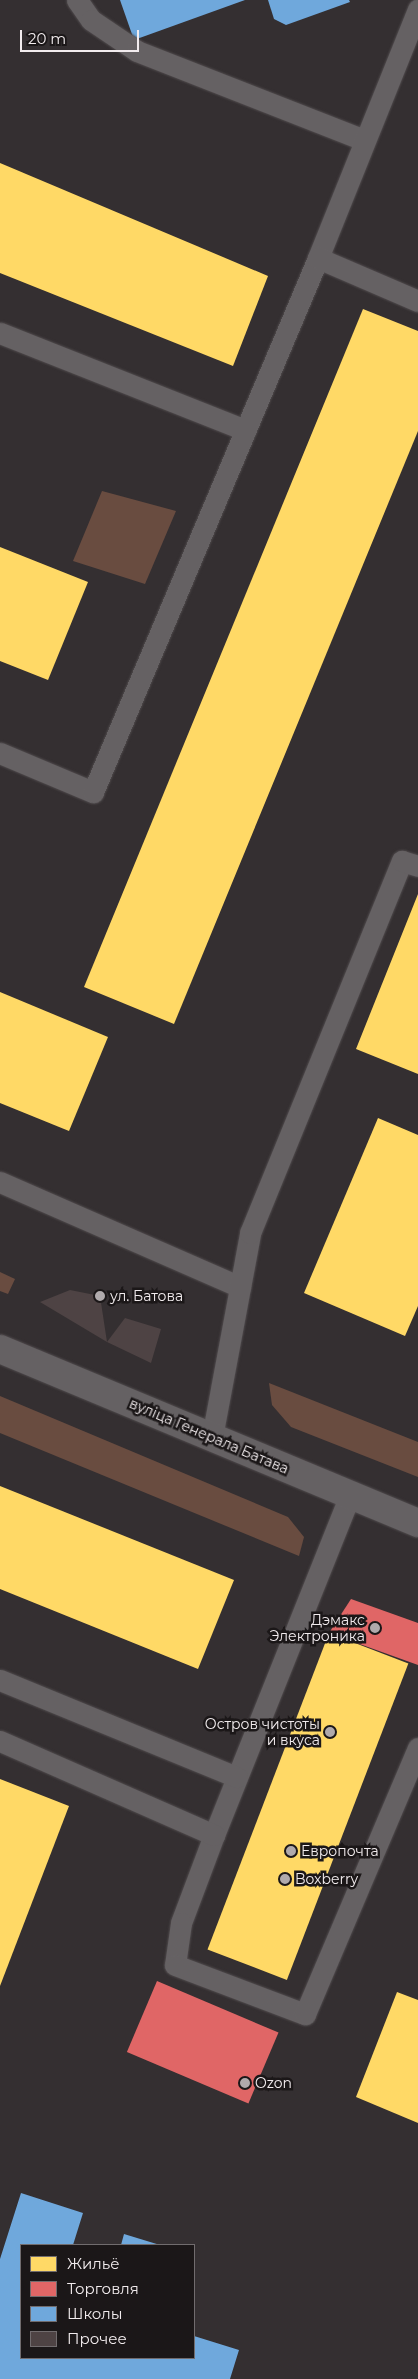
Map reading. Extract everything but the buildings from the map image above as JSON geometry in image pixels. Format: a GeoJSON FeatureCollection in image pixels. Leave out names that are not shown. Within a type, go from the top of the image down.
{"type":"FeatureCollection","features":[{"type":"Feature","properties":{"kind":"street","name":"вуліца Генерала Батава"},"geometry":{"type":"LineString","coordinates":[[0,1349],[418,1523]]}},
{"type":"Feature","properties":{"kind":"lane"},"geometry":{"type":"LineString","coordinates":[[77,0],[92,20],[137,51],[364,140]]}},
{"type":"Feature","properties":{"kind":"lane"},"geometry":{"type":"LineString","coordinates":[[0,753],[93,792],[318,258],[418,9]]}},
{"type":"Feature","properties":{"kind":"lane"},"geometry":{"type":"LineString","coordinates":[[318,258],[418,302]]}},
{"type":"Feature","properties":{"kind":"lane"},"geometry":{"type":"LineString","coordinates":[[0,334],[245,430]]}},
{"type":"Feature","properties":{"kind":"lane"},"geometry":{"type":"LineString","coordinates":[[212,1437],[250,1233],[402,861],[418,866]]}},
{"type":"Feature","properties":{"kind":"lane"},"geometry":{"type":"LineString","coordinates":[[0,1182],[240,1287]]}},
{"type":"Feature","properties":{"kind":"lane"},"geometry":{"type":"LineString","coordinates":[[350,1495],[214,1835],[182,1923],[175,1965],[306,2014],[418,1748]]}},
{"type":"Feature","properties":{"kind":"lane"},"geometry":{"type":"LineString","coordinates":[[0,1680],[236,1777]]}},
{"type":"Feature","properties":{"kind":"lane"},"geometry":{"type":"LineString","coordinates":[[0,1741],[214,1835]]}},
{"type":"Feature","properties":{"kind":"shaded area"},"geometry":{"type":"Polygon","coordinates":[[[102,491],[176,511],[145,584],[73,561],[102,491]]]}},
{"type":"Feature","properties":{"kind":"shaded area"},"geometry":{"type":"Polygon","coordinates":[[[0,1272],[15,1279],[8,1294],[0,1291],[0,1272]]]}},
{"type":"Feature","properties":{"kind":"shaded area"},"geometry":{"type":"Polygon","coordinates":[[[269,1383],[418,1442],[418,1477],[291,1427],[272,1405],[269,1383]]]}},
{"type":"Feature","properties":{"kind":"shaded area"},"geometry":{"type":"Polygon","coordinates":[[[0,1396],[288,1517],[304,1537],[299,1556],[0,1433],[0,1396]]]}},
{"type":"Feature","properties":{"kind":"place","name":"ул. Батова"},"geometry":{"type":"Point","coordinates":[100,1296]}},
{"type":"Feature","properties":{"kind":"place","name":"Дэмакс Электроника"},"geometry":{"type":"Point","coordinates":[375,1628]}},
{"type":"Feature","properties":{"kind":"place","name":"Остров чистоты и вкуса"},"geometry":{"type":"Point","coordinates":[330,1732]}},
{"type":"Feature","properties":{"kind":"place","name":"Европочта"},"geometry":{"type":"Point","coordinates":[291,1851]}},
{"type":"Feature","properties":{"kind":"place","name":"Boxberry"},"geometry":{"type":"Point","coordinates":[285,1879]}},
{"type":"Feature","properties":{"kind":"place","name":"Ozon"},"geometry":{"type":"Point","coordinates":[245,2083]}}]}
